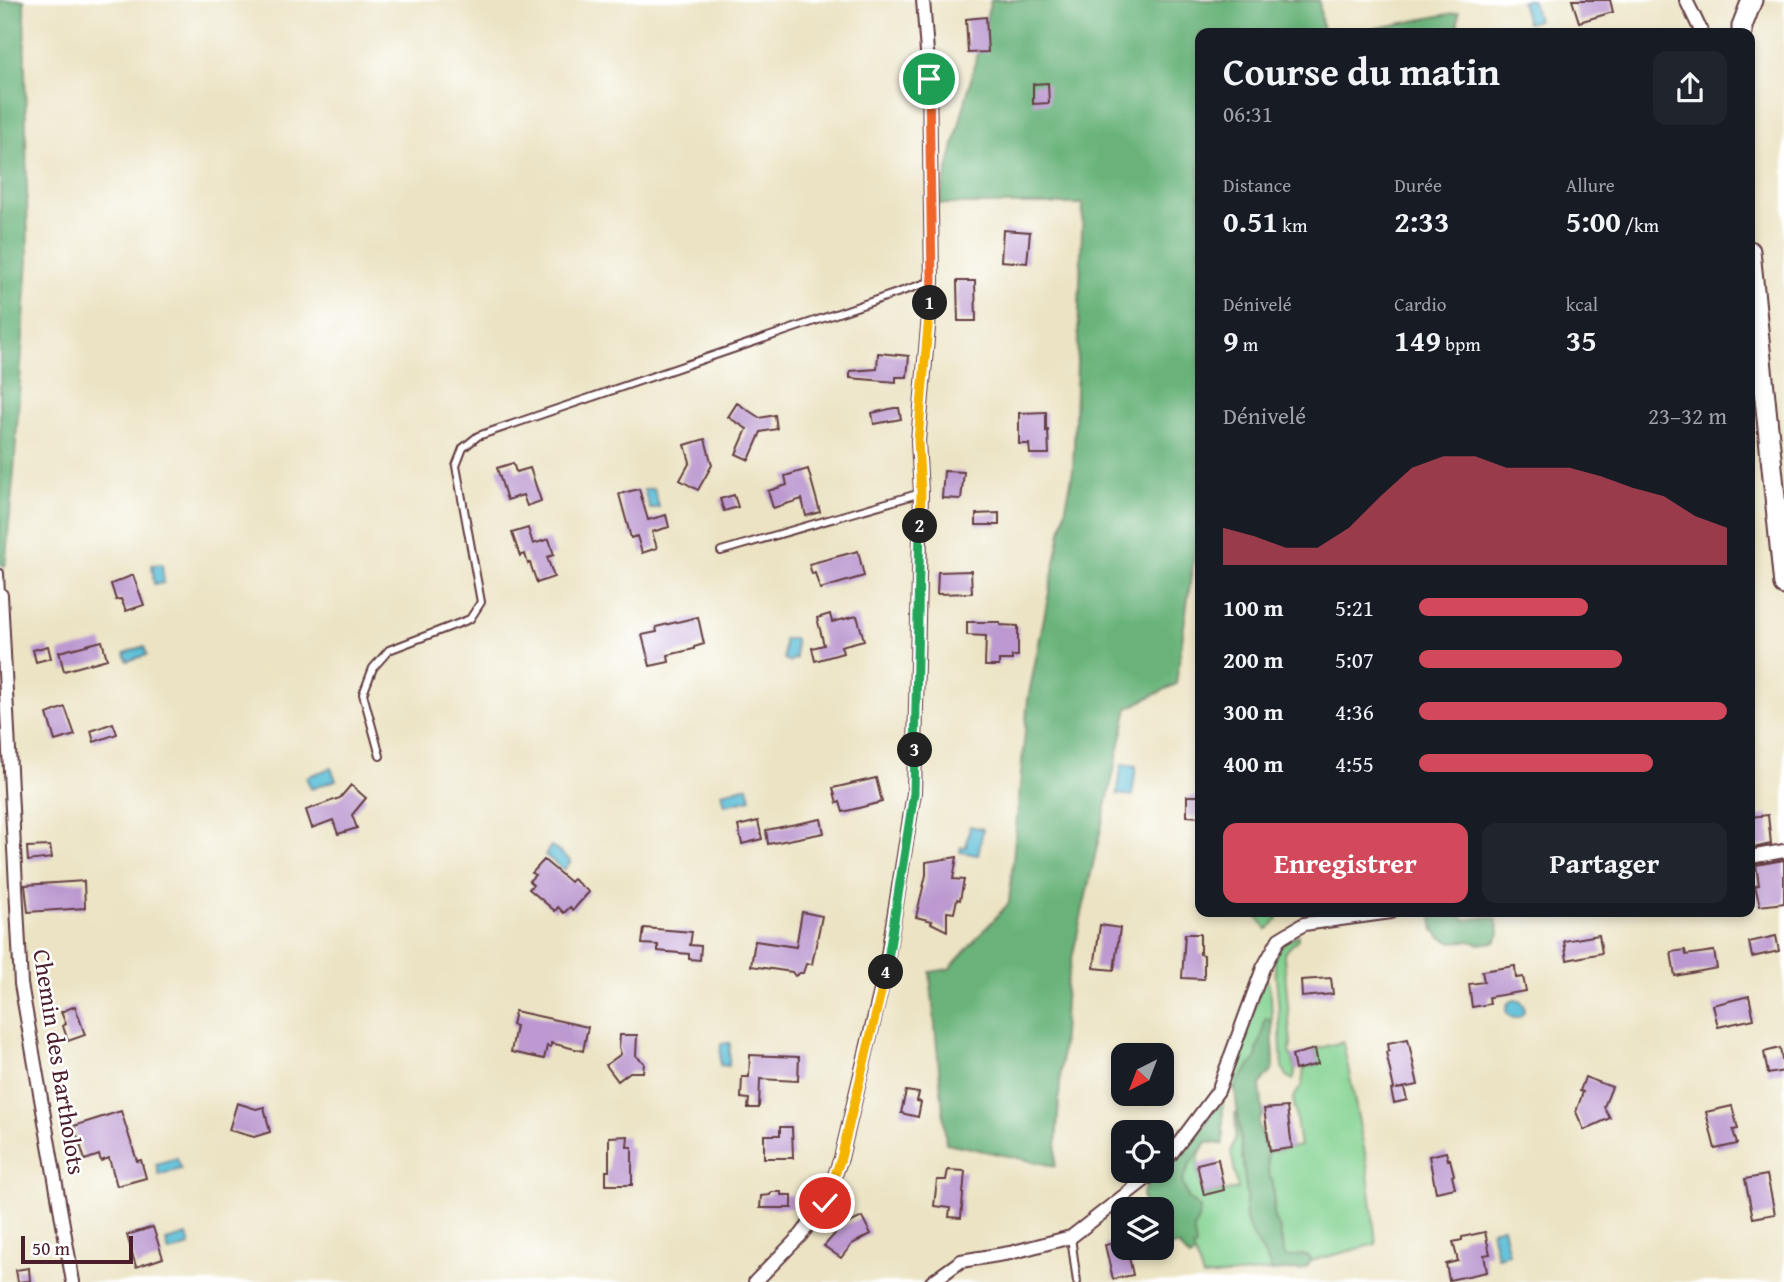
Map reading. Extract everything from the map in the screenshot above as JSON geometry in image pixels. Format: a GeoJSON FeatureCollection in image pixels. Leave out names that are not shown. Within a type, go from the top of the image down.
{"type":"FeatureCollection","features":[{"type":"Feature","properties":{"kind":"main road"},"geometry":{"type":"LineString","coordinates":[[1735,0],[1742,28]]}},
{"type":"Feature","properties":{"kind":"main road"},"geometry":{"type":"LineString","coordinates":[[1742,28],[1752,0]]}},
{"type":"Feature","properties":{"kind":"main road"},"geometry":{"type":"LineString","coordinates":[[1755,300],[1784,585]]}},
{"type":"Feature","properties":{"kind":"street"},"geometry":{"type":"LineString","coordinates":[[755,1282],[801,1235],[825,1203],[841,1158],[886,973],[914,793],[921,493],[918,441],[932,281],[929,79],[923,0]]}},
{"type":"Feature","properties":{"kind":"street"},"geometry":{"type":"LineString","coordinates":[[1686,0],[1700,28]]}},
{"type":"Feature","properties":{"kind":"street","name":"Chemin des Bartholots"},"geometry":{"type":"LineString","coordinates":[[1,595],[21,984],[73,1282]]}},
{"type":"Feature","properties":{"kind":"street"},"geometry":{"type":"LineString","coordinates":[[1755,856],[1784,851]]}},
{"type":"Feature","properties":{"kind":"street"},"geometry":{"type":"LineString","coordinates":[[1174,1150],[1218,1091],[1263,968],[1279,939],[1304,924],[1355,917]]}},
{"type":"Feature","properties":{"kind":"street"},"geometry":{"type":"LineString","coordinates":[[932,1282],[961,1261],[1010,1253],[1071,1237],[1141,1183]]}},
{"type":"Feature","properties":{"kind":"lane"},"geometry":{"type":"LineString","coordinates":[[380,756],[363,694],[373,668],[389,650],[470,619],[481,602],[456,466],[463,449],[478,436],[932,281]]}},
{"type":"Feature","properties":{"kind":"lane"},"geometry":{"type":"LineString","coordinates":[[721,551],[921,493]]}},
{"type":"Feature","properties":{"kind":"lane"},"geometry":{"type":"LineString","coordinates":[[0,573],[1,595]]}},
{"type":"Feature","properties":{"kind":"lane"},"geometry":{"type":"LineString","coordinates":[[1071,1237],[1077,1282]]}},
{"type":"Feature","properties":{"kind":"green space"},"geometry":{"type":"Polygon","coordinates":[[[0,0],[24,0],[28,259],[5,567],[0,564],[0,0]]]}},
{"type":"Feature","properties":{"kind":"green space"},"geometry":{"type":"Polygon","coordinates":[[[991,0],[1319,0],[1322,28],[1195,28],[1195,548],[1176,684],[1128,708],[1066,985],[1055,1166],[946,1143],[930,972],[949,969],[1009,903],[1028,699],[1073,471],[1083,204],[939,204],[991,0]]]}},
{"type":"Feature","properties":{"kind":"green space"},"geometry":{"type":"Polygon","coordinates":[[[1459,12],[1457,28],[1377,28],[1459,12]]]}},
{"type":"Feature","properties":{"kind":"green space"},"geometry":{"type":"Polygon","coordinates":[[[1258,917],[1277,917],[1278,919],[1267,930],[1258,917]]]}},
{"type":"Feature","properties":{"kind":"green space"},"geometry":{"type":"Polygon","coordinates":[[[1432,917],[1461,917],[1466,920],[1487,917],[1496,919],[1500,934],[1495,942],[1479,944],[1470,941],[1450,942],[1434,930],[1432,917]]]}},
{"type":"Feature","properties":{"kind":"green space"},"geometry":{"type":"Polygon","coordinates":[[[1298,935],[1298,939],[1284,953],[1291,1045],[1289,1052],[1295,1069],[1293,1080],[1282,1067],[1274,959],[1285,942],[1298,935]]]}},
{"type":"Feature","properties":{"kind":"green space"},"geometry":{"type":"Polygon","coordinates":[[[1265,979],[1271,996],[1274,1066],[1260,1085],[1263,1114],[1235,1094],[1228,1083],[1265,979]]]}},
{"type":"Feature","properties":{"kind":"green space"},"geometry":{"type":"Polygon","coordinates":[[[1266,1018],[1271,1020],[1272,1024],[1274,1066],[1260,1085],[1263,1114],[1259,1126],[1267,1152],[1268,1173],[1273,1183],[1274,1219],[1279,1227],[1284,1256],[1305,1255],[1311,1261],[1300,1270],[1272,1271],[1246,1222],[1245,1215],[1247,1198],[1235,1090],[1237,1083],[1257,1057],[1266,1018]]]}},
{"type":"Feature","properties":{"kind":"green space"},"geometry":{"type":"Polygon","coordinates":[[[1343,1042],[1367,1163],[1376,1244],[1311,1261],[1308,1256],[1289,1258],[1285,1256],[1279,1227],[1274,1219],[1273,1183],[1268,1173],[1267,1152],[1300,1146],[1293,1098],[1302,1085],[1304,1068],[1318,1064],[1315,1049],[1343,1042]]]}},
{"type":"Feature","properties":{"kind":"green space"},"geometry":{"type":"Polygon","coordinates":[[[1220,1099],[1223,1103],[1223,1144],[1207,1142],[1199,1155],[1198,1173],[1203,1195],[1238,1189],[1231,1152],[1236,1135],[1237,1113],[1247,1219],[1272,1271],[1203,1277],[1195,1255],[1190,1258],[1179,1246],[1174,1246],[1174,1197],[1143,1197],[1148,1183],[1174,1183],[1174,1162],[1196,1138],[1220,1099]]]}},
{"type":"Feature","properties":{"kind":"green space"},"geometry":{"type":"Polygon","coordinates":[[[1220,1099],[1223,1103],[1223,1144],[1207,1142],[1190,1164],[1182,1182],[1189,1199],[1200,1209],[1194,1230],[1195,1254],[1190,1258],[1179,1246],[1174,1246],[1174,1197],[1142,1195],[1148,1183],[1174,1183],[1174,1162],[1196,1138],[1220,1099]]]}},
{"type":"Feature","properties":{"kind":"water"},"geometry":{"type":"Polygon","coordinates":[[[1532,0],[1538,20],[1527,23],[1521,2],[1532,0]]]}},
{"type":"Feature","properties":{"kind":"water"},"geometry":{"type":"Polygon","coordinates":[[[654,488],[659,507],[650,509],[644,490],[654,488]]]}},
{"type":"Feature","properties":{"kind":"water"},"geometry":{"type":"Polygon","coordinates":[[[162,564],[164,583],[154,584],[152,565],[162,564]]]}},
{"type":"Feature","properties":{"kind":"water"},"geometry":{"type":"Polygon","coordinates":[[[784,639],[795,639],[796,659],[790,662],[784,659],[784,639]]]}},
{"type":"Feature","properties":{"kind":"water"},"geometry":{"type":"Polygon","coordinates":[[[144,646],[147,655],[127,661],[125,653],[144,646]]]}},
{"type":"Feature","properties":{"kind":"water"},"geometry":{"type":"Polygon","coordinates":[[[1122,764],[1136,766],[1132,796],[1117,794],[1122,764]]]}},
{"type":"Feature","properties":{"kind":"water"},"geometry":{"type":"Polygon","coordinates":[[[331,768],[336,780],[311,789],[306,777],[331,768]]]}},
{"type":"Feature","properties":{"kind":"water"},"geometry":{"type":"Polygon","coordinates":[[[748,786],[751,799],[725,805],[722,793],[748,786]]]}},
{"type":"Feature","properties":{"kind":"water"},"geometry":{"type":"Polygon","coordinates":[[[970,826],[983,829],[978,855],[960,852],[961,847],[966,847],[970,826]]]}},
{"type":"Feature","properties":{"kind":"water"},"geometry":{"type":"Polygon","coordinates":[[[551,846],[571,861],[564,870],[545,855],[551,846]]]}},
{"type":"Feature","properties":{"kind":"water"},"geometry":{"type":"Polygon","coordinates":[[[1515,1000],[1521,1003],[1524,1009],[1521,1015],[1515,1018],[1509,1015],[1506,1009],[1509,1003],[1515,1000]]]}},
{"type":"Feature","properties":{"kind":"water"},"geometry":{"type":"Polygon","coordinates":[[[721,1043],[730,1043],[729,1066],[720,1065],[721,1043]]]}},
{"type":"Feature","properties":{"kind":"water"},"geometry":{"type":"Polygon","coordinates":[[[177,1158],[181,1169],[159,1175],[156,1164],[177,1158]]]}},
{"type":"Feature","properties":{"kind":"water"},"geometry":{"type":"Polygon","coordinates":[[[1503,1227],[1509,1254],[1497,1257],[1491,1230],[1503,1227]]]}},
{"type":"Feature","properties":{"kind":"water"},"geometry":{"type":"Polygon","coordinates":[[[187,1235],[190,1246],[169,1252],[166,1241],[187,1235]]]}},
{"type":"Feature","properties":{"kind":"building"},"geometry":{"type":"Polygon","coordinates":[[[1572,0],[1610,0],[1613,12],[1579,22],[1572,0]]]}},
{"type":"Feature","properties":{"kind":"building"},"geometry":{"type":"Polygon","coordinates":[[[986,17],[988,52],[968,53],[966,19],[986,17]]]}},
{"type":"Feature","properties":{"kind":"building"},"geometry":{"type":"Polygon","coordinates":[[[1048,83],[1049,103],[1033,104],[1033,84],[1048,83]]]}},
{"type":"Feature","properties":{"kind":"building"},"geometry":{"type":"Polygon","coordinates":[[[1003,230],[1030,232],[1027,263],[1001,261],[1003,230]]]}},
{"type":"Feature","properties":{"kind":"building"},"geometry":{"type":"Polygon","coordinates":[[[957,281],[975,281],[976,321],[958,321],[957,281]]]}},
{"type":"Feature","properties":{"kind":"building"},"geometry":{"type":"Polygon","coordinates":[[[878,353],[909,356],[907,377],[896,377],[896,382],[850,378],[850,371],[877,369],[878,353]]]}},
{"type":"Feature","properties":{"kind":"building"},"geometry":{"type":"Polygon","coordinates":[[[737,403],[760,418],[775,415],[777,429],[761,432],[749,460],[736,454],[747,429],[728,417],[737,403]]]}},
{"type":"Feature","properties":{"kind":"building"},"geometry":{"type":"Polygon","coordinates":[[[899,408],[901,419],[874,424],[872,413],[899,408]]]}},
{"type":"Feature","properties":{"kind":"building"},"geometry":{"type":"Polygon","coordinates":[[[1046,412],[1049,454],[1030,454],[1029,444],[1019,444],[1019,413],[1046,412]]]}},
{"type":"Feature","properties":{"kind":"building"},"geometry":{"type":"Polygon","coordinates":[[[705,439],[712,465],[698,490],[680,480],[690,462],[685,445],[705,439]]]}},
{"type":"Feature","properties":{"kind":"building"},"geometry":{"type":"Polygon","coordinates":[[[513,463],[516,472],[530,468],[541,501],[527,506],[523,495],[507,500],[497,468],[513,463]]]}},
{"type":"Feature","properties":{"kind":"building"},"geometry":{"type":"Polygon","coordinates":[[[808,469],[820,512],[806,516],[802,499],[773,508],[768,491],[787,485],[785,476],[808,469]]]}},
{"type":"Feature","properties":{"kind":"building"},"geometry":{"type":"Polygon","coordinates":[[[944,471],[964,472],[961,499],[942,498],[944,471]]]}},
{"type":"Feature","properties":{"kind":"building"},"geometry":{"type":"Polygon","coordinates":[[[639,489],[648,520],[666,515],[669,527],[652,532],[657,548],[642,553],[637,536],[631,538],[619,494],[639,489]]]}},
{"type":"Feature","properties":{"kind":"building"},"geometry":{"type":"Polygon","coordinates":[[[734,495],[738,507],[724,511],[720,499],[734,495]]]}},
{"type":"Feature","properties":{"kind":"building"},"geometry":{"type":"Polygon","coordinates":[[[999,513],[999,525],[976,525],[976,514],[999,513]]]}},
{"type":"Feature","properties":{"kind":"building"},"geometry":{"type":"Polygon","coordinates":[[[528,528],[533,544],[549,539],[554,555],[547,557],[554,577],[537,583],[525,554],[520,556],[512,533],[528,528]]]}},
{"type":"Feature","properties":{"kind":"building"},"geometry":{"type":"Polygon","coordinates":[[[858,551],[864,576],[820,589],[809,564],[858,551]]]}},
{"type":"Feature","properties":{"kind":"building"},"geometry":{"type":"Polygon","coordinates":[[[971,571],[972,593],[937,594],[938,572],[971,571]]]}},
{"type":"Feature","properties":{"kind":"building"},"geometry":{"type":"Polygon","coordinates":[[[133,575],[144,605],[126,611],[121,599],[116,600],[111,584],[133,575]]]}},
{"type":"Feature","properties":{"kind":"building"},"geometry":{"type":"Polygon","coordinates":[[[830,614],[832,622],[857,616],[864,640],[841,646],[843,653],[815,661],[812,648],[824,645],[817,618],[830,614]]]}},
{"type":"Feature","properties":{"kind":"building"},"geometry":{"type":"Polygon","coordinates":[[[698,617],[704,644],[668,655],[669,662],[650,666],[642,635],[657,632],[656,627],[698,617]]]}},
{"type":"Feature","properties":{"kind":"building"},"geometry":{"type":"Polygon","coordinates":[[[967,622],[1000,622],[1000,625],[1018,626],[1018,656],[1012,656],[1012,660],[999,660],[999,666],[985,666],[986,636],[967,635],[967,622]]]}},
{"type":"Feature","properties":{"kind":"building"},"geometry":{"type":"Polygon","coordinates":[[[102,641],[107,659],[64,671],[59,652],[102,641]]]}},
{"type":"Feature","properties":{"kind":"building"},"geometry":{"type":"Polygon","coordinates":[[[48,646],[51,658],[36,662],[33,650],[48,646]]]}},
{"type":"Feature","properties":{"kind":"building"},"geometry":{"type":"Polygon","coordinates":[[[65,707],[75,735],[55,741],[47,714],[65,707]]]}},
{"type":"Feature","properties":{"kind":"building"},"geometry":{"type":"Polygon","coordinates":[[[113,723],[117,734],[94,742],[91,731],[113,723]]]}},
{"type":"Feature","properties":{"kind":"building"},"geometry":{"type":"Polygon","coordinates":[[[876,778],[882,802],[843,812],[833,788],[876,778]]]}},
{"type":"Feature","properties":{"kind":"building"},"geometry":{"type":"Polygon","coordinates":[[[351,785],[366,798],[352,815],[357,828],[338,834],[333,820],[312,828],[306,810],[340,798],[351,785]]]}},
{"type":"Feature","properties":{"kind":"building"},"geometry":{"type":"Polygon","coordinates":[[[1187,796],[1195,796],[1195,817],[1187,816],[1187,796]]]}},
{"type":"Feature","properties":{"kind":"building"},"geometry":{"type":"Polygon","coordinates":[[[1768,815],[1771,844],[1755,848],[1755,816],[1768,815]]]}},
{"type":"Feature","properties":{"kind":"building"},"geometry":{"type":"Polygon","coordinates":[[[821,819],[824,833],[768,844],[766,830],[821,819]]]}},
{"type":"Feature","properties":{"kind":"building"},"geometry":{"type":"Polygon","coordinates":[[[758,821],[762,839],[742,844],[738,826],[758,821]]]}},
{"type":"Feature","properties":{"kind":"building"},"geometry":{"type":"Polygon","coordinates":[[[50,846],[52,858],[28,861],[27,847],[50,846]]]}},
{"type":"Feature","properties":{"kind":"building"},"geometry":{"type":"Polygon","coordinates":[[[957,857],[953,879],[964,880],[954,913],[947,912],[947,931],[931,923],[932,921],[916,917],[926,875],[926,862],[957,857]]]}},
{"type":"Feature","properties":{"kind":"building"},"geometry":{"type":"Polygon","coordinates":[[[544,860],[570,882],[573,879],[589,892],[573,910],[570,907],[564,913],[558,907],[555,911],[529,889],[533,885],[529,881],[535,875],[532,873],[544,860]]]}},
{"type":"Feature","properties":{"kind":"building"},"geometry":{"type":"Polygon","coordinates":[[[1784,860],[1784,903],[1760,906],[1755,886],[1759,885],[1756,865],[1784,860]]]}},
{"type":"Feature","properties":{"kind":"building"},"geometry":{"type":"Polygon","coordinates":[[[84,881],[85,908],[28,912],[25,885],[84,881]]]}},
{"type":"Feature","properties":{"kind":"building"},"geometry":{"type":"Polygon","coordinates":[[[802,912],[822,916],[812,964],[806,964],[803,973],[795,976],[792,972],[751,966],[755,941],[796,947],[802,912]]]}},
{"type":"Feature","properties":{"kind":"building"},"geometry":{"type":"Polygon","coordinates":[[[1100,925],[1120,928],[1114,970],[1094,968],[1100,925]]]}},
{"type":"Feature","properties":{"kind":"building"},"geometry":{"type":"Polygon","coordinates":[[[644,928],[692,932],[690,945],[701,946],[700,960],[689,959],[689,954],[658,951],[658,945],[642,944],[644,928]]]}},
{"type":"Feature","properties":{"kind":"building"},"geometry":{"type":"Polygon","coordinates":[[[1185,934],[1200,934],[1200,954],[1204,955],[1204,979],[1182,978],[1185,934]]]}},
{"type":"Feature","properties":{"kind":"building"},"geometry":{"type":"Polygon","coordinates":[[[1599,935],[1602,953],[1567,960],[1564,941],[1599,935]]]}},
{"type":"Feature","properties":{"kind":"building"},"geometry":{"type":"Polygon","coordinates":[[[1776,936],[1779,951],[1752,957],[1749,942],[1776,936]]]}},
{"type":"Feature","properties":{"kind":"building"},"geometry":{"type":"Polygon","coordinates":[[[1685,950],[1686,955],[1714,951],[1717,968],[1675,976],[1671,952],[1685,950]]]}},
{"type":"Feature","properties":{"kind":"building"},"geometry":{"type":"Polygon","coordinates":[[[1515,966],[1516,978],[1523,977],[1526,991],[1489,997],[1490,1004],[1472,1007],[1469,984],[1484,982],[1482,971],[1515,966]]]}},
{"type":"Feature","properties":{"kind":"building"},"geometry":{"type":"Polygon","coordinates":[[[1331,978],[1333,994],[1302,997],[1301,980],[1331,978]]]}},
{"type":"Feature","properties":{"kind":"building"},"geometry":{"type":"Polygon","coordinates":[[[1749,996],[1754,1019],[1718,1027],[1713,1005],[1749,996]]]}},
{"type":"Feature","properties":{"kind":"building"},"geometry":{"type":"Polygon","coordinates":[[[75,1006],[85,1035],[68,1041],[61,1012],[75,1006]]]}},
{"type":"Feature","properties":{"kind":"building"},"geometry":{"type":"Polygon","coordinates":[[[515,1011],[588,1027],[583,1051],[551,1043],[551,1047],[547,1046],[544,1059],[511,1052],[516,1026],[512,1025],[515,1011]]]}},
{"type":"Feature","properties":{"kind":"building"},"geometry":{"type":"Polygon","coordinates":[[[620,1035],[637,1035],[636,1056],[644,1063],[643,1072],[630,1072],[618,1081],[606,1065],[621,1054],[620,1035]]]}},
{"type":"Feature","properties":{"kind":"building"},"geometry":{"type":"Polygon","coordinates":[[[1408,1039],[1418,1085],[1396,1089],[1404,1088],[1407,1100],[1394,1103],[1391,1090],[1394,1089],[1386,1052],[1389,1051],[1388,1043],[1408,1039]]]}},
{"type":"Feature","properties":{"kind":"building"},"geometry":{"type":"Polygon","coordinates":[[[1780,1048],[1784,1071],[1768,1074],[1764,1052],[1780,1048]]]}},
{"type":"Feature","properties":{"kind":"building"},"geometry":{"type":"Polygon","coordinates":[[[1315,1049],[1318,1064],[1295,1070],[1292,1055],[1315,1049]]]}},
{"type":"Feature","properties":{"kind":"building"},"geometry":{"type":"Polygon","coordinates":[[[750,1055],[799,1057],[798,1081],[760,1079],[759,1108],[748,1108],[749,1099],[741,1098],[742,1077],[749,1077],[750,1055]]]}},
{"type":"Feature","properties":{"kind":"building"},"geometry":{"type":"Polygon","coordinates":[[[1585,1077],[1612,1087],[1604,1107],[1610,1118],[1584,1130],[1576,1112],[1585,1077]]]}},
{"type":"Feature","properties":{"kind":"building"},"geometry":{"type":"Polygon","coordinates":[[[906,1091],[919,1093],[917,1101],[921,1102],[918,1117],[901,1113],[906,1091]]]}},
{"type":"Feature","properties":{"kind":"building"},"geometry":{"type":"Polygon","coordinates":[[[237,1103],[256,1109],[264,1107],[270,1132],[254,1137],[229,1130],[237,1103]]]}},
{"type":"Feature","properties":{"kind":"building"},"geometry":{"type":"Polygon","coordinates":[[[1732,1106],[1738,1129],[1733,1130],[1737,1144],[1715,1149],[1706,1112],[1732,1106]]]}},
{"type":"Feature","properties":{"kind":"building"},"geometry":{"type":"Polygon","coordinates":[[[1287,1107],[1292,1148],[1270,1151],[1264,1109],[1287,1107]]]}},
{"type":"Feature","properties":{"kind":"building"},"geometry":{"type":"Polygon","coordinates":[[[121,1111],[137,1161],[141,1160],[146,1178],[117,1186],[109,1158],[101,1161],[99,1155],[85,1160],[74,1126],[121,1111]]]}},
{"type":"Feature","properties":{"kind":"building"},"geometry":{"type":"Polygon","coordinates":[[[780,1127],[792,1127],[793,1158],[764,1158],[764,1135],[780,1135],[780,1127]]]}},
{"type":"Feature","properties":{"kind":"building"},"geometry":{"type":"Polygon","coordinates":[[[628,1136],[627,1147],[632,1147],[632,1185],[606,1185],[606,1171],[609,1171],[609,1137],[628,1136]]]}},
{"type":"Feature","properties":{"kind":"building"},"geometry":{"type":"Polygon","coordinates":[[[1446,1152],[1454,1175],[1455,1188],[1436,1192],[1429,1156],[1446,1152]]]}},
{"type":"Feature","properties":{"kind":"building"},"geometry":{"type":"Polygon","coordinates":[[[1218,1159],[1224,1190],[1204,1195],[1197,1164],[1218,1159]]]}},
{"type":"Feature","properties":{"kind":"building"},"geometry":{"type":"Polygon","coordinates":[[[948,1170],[965,1171],[961,1218],[949,1217],[950,1208],[934,1206],[937,1180],[946,1180],[948,1170]]]}},
{"type":"Feature","properties":{"kind":"building"},"geometry":{"type":"Polygon","coordinates":[[[1767,1175],[1775,1214],[1753,1218],[1745,1179],[1767,1175]]]}},
{"type":"Feature","properties":{"kind":"building"},"geometry":{"type":"Polygon","coordinates":[[[771,1192],[792,1195],[792,1208],[760,1208],[761,1196],[770,1195],[771,1192]]]}},
{"type":"Feature","properties":{"kind":"building"},"geometry":{"type":"Polygon","coordinates":[[[862,1217],[871,1234],[852,1244],[841,1258],[824,1246],[841,1227],[862,1217]]]}},
{"type":"Feature","properties":{"kind":"building"},"geometry":{"type":"Polygon","coordinates":[[[153,1227],[163,1258],[136,1267],[127,1235],[153,1227]]]}},
{"type":"Feature","properties":{"kind":"building"},"geometry":{"type":"Polygon","coordinates":[[[1485,1232],[1490,1254],[1484,1255],[1487,1272],[1449,1280],[1446,1264],[1458,1261],[1453,1242],[1485,1232]]]}},
{"type":"Feature","properties":{"kind":"building"},"geometry":{"type":"Polygon","coordinates":[[[1111,1244],[1111,1260],[1130,1260],[1133,1275],[1113,1279],[1105,1245],[1111,1244]]]}},
{"type":"Feature","properties":{"kind":"building"},"geometry":{"type":"Polygon","coordinates":[[[29,1268],[30,1281],[18,1282],[16,1270],[29,1268]]]}},
{"type":"Feature","properties":{"kind":"route"},"geometry":{"type":"LineString","coordinates":[[825,1203],[841,1158],[886,973],[914,793],[921,493],[918,441],[932,281],[929,79]]}}]}
